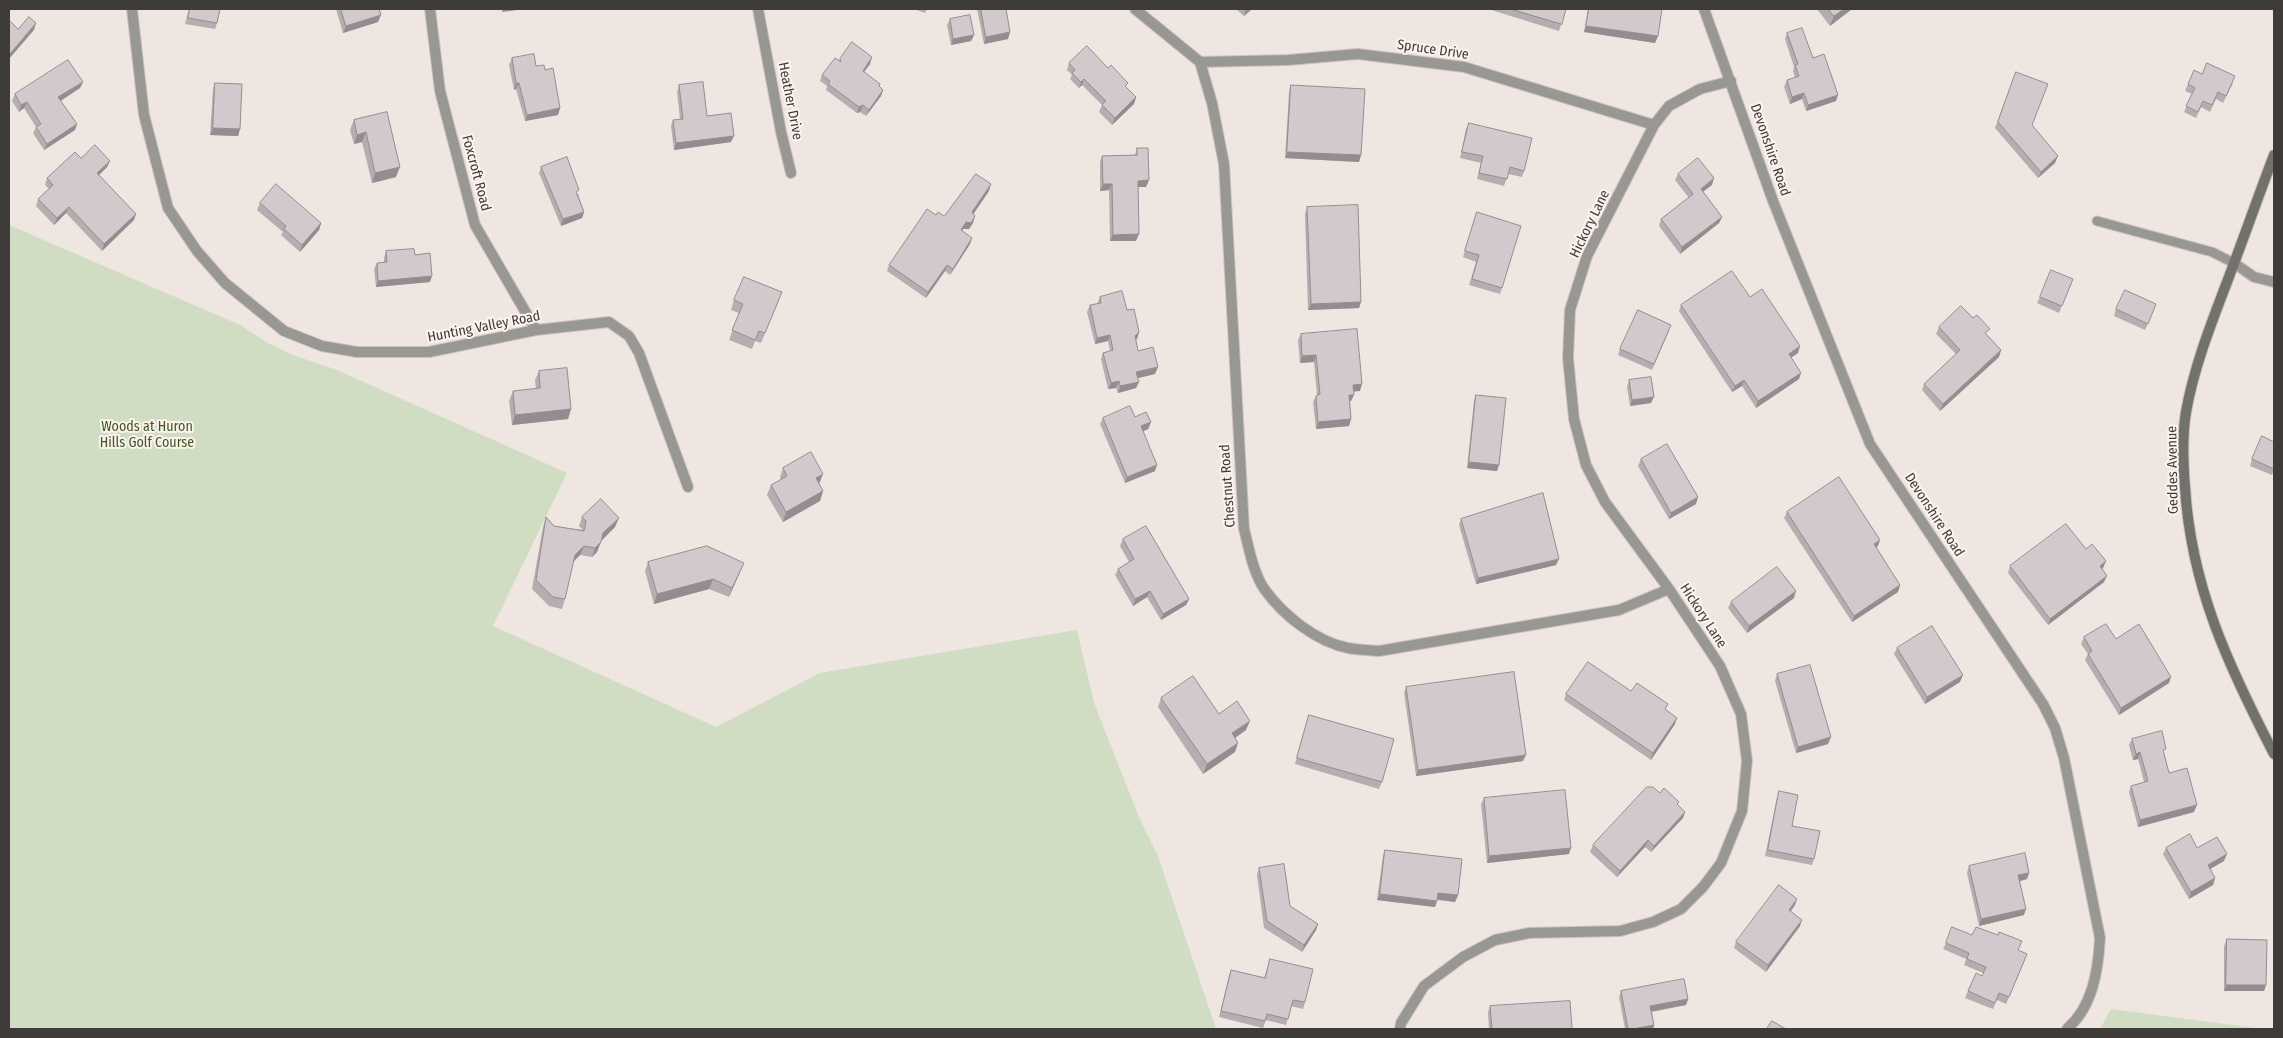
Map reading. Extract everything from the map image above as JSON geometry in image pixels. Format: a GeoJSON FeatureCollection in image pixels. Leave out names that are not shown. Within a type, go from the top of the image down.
{"type":"FeatureCollection","features":[{"type":"Feature","properties":{"kind":"main road","name":"Geddes Avenue"},"geometry":{"type":"LineString","coordinates":[[2274,154],[2203,347],[2186,413],[2184,467],[2186,516],[2195,564],[2210,615],[2240,688],[2274,754]]}},
{"type":"Feature","properties":{"kind":"street","name":"Hunting Valley Road"},"geometry":{"type":"LineString","coordinates":[[132,9],[144,115],[168,208],[197,251],[225,283],[284,332],[322,346],[357,352],[420,352],[536,330],[609,322],[629,336],[639,354],[688,487]]}},
{"type":"Feature","properties":{"kind":"street","name":"Foxcroft Road"},"geometry":{"type":"LineString","coordinates":[[430,9],[440,91],[475,225],[536,330]]}},
{"type":"Feature","properties":{"kind":"street","name":"Heather Drive"},"geometry":{"type":"LineString","coordinates":[[758,9],[781,132],[791,173]]}},
{"type":"Feature","properties":{"kind":"street"},"geometry":{"type":"LineString","coordinates":[[1134,9],[1200,62]]}},
{"type":"Feature","properties":{"kind":"street","name":"Devonshire Road"},"geometry":{"type":"LineString","coordinates":[[1704,9],[1773,201],[1870,444],[2043,704],[2056,728],[2064,758],[2100,938],[2098,968],[2087,1003],[2075,1022],[2067,1029]]}},
{"type":"Feature","properties":{"kind":"street","name":"Spruce Drive"},"geometry":{"type":"LineString","coordinates":[[1200,62],[1288,60],[1358,54],[1464,66],[1654,125]]}},
{"type":"Feature","properties":{"kind":"street","name":"Chestnut Road"},"geometry":{"type":"LineString","coordinates":[[1200,62],[1212,103],[1224,164],[1244,529],[1252,559],[1264,589],[1290,616],[1324,640],[1348,648],[1379,651],[1619,610],[1669,589]]}},
{"type":"Feature","properties":{"kind":"street","name":"Hickory Lane"},"geometry":{"type":"LineString","coordinates":[[1400,1029],[1401,1023],[1424,986],[1463,957],[1495,940],[1529,933],[1620,931],[1653,922],[1681,909],[1703,887],[1721,862],[1742,811],[1747,761],[1741,714],[1720,666],[1669,589],[1605,502],[1586,466],[1574,419],[1568,358],[1570,310],[1587,256],[1654,125],[1669,106],[1700,89],[1731,81]]}},
{"type":"Feature","properties":{"kind":"street"},"geometry":{"type":"LineString","coordinates":[[2234,263],[2254,277],[2274,282]]}},
{"type":"Feature","properties":{"kind":"lane"},"geometry":{"type":"LineString","coordinates":[[2097,221],[2212,252],[2234,263]]}},
{"type":"Feature","properties":{"kind":"green space","name":"Woods at Huron Hills Golf Course"},"geometry":{"type":"Polygon","coordinates":[[[9,225],[240,325],[268,343],[293,355],[337,370],[567,473],[493,626],[716,727],[820,673],[1077,630],[1094,703],[1139,817],[1158,856],[1216,1029],[9,1029],[9,225]]]}},
{"type":"Feature","properties":{"kind":"green space"},"geometry":{"type":"Polygon","coordinates":[[[2111,1009],[2263,1029],[2100,1029],[2111,1009]]]}},
{"type":"Feature","properties":{"kind":"building"},"geometry":{"type":"Polygon","coordinates":[[[190,9],[220,9],[217,23],[188,18],[190,9]]]}},
{"type":"Feature","properties":{"kind":"building"},"geometry":{"type":"Polygon","coordinates":[[[341,9],[379,9],[381,15],[346,26],[341,9]]]}},
{"type":"Feature","properties":{"kind":"building"},"geometry":{"type":"Polygon","coordinates":[[[981,9],[1006,9],[1010,32],[986,37],[981,9]]]}},
{"type":"Feature","properties":{"kind":"building"},"geometry":{"type":"Polygon","coordinates":[[[1511,9],[1566,9],[1562,24],[1511,9]]]}},
{"type":"Feature","properties":{"kind":"building"},"geometry":{"type":"Polygon","coordinates":[[[1589,9],[1662,9],[1658,36],[1586,26],[1589,9]]]}},
{"type":"Feature","properties":{"kind":"building"},"geometry":{"type":"Polygon","coordinates":[[[1828,9],[1844,9],[1834,16],[1828,9]]]}},
{"type":"Feature","properties":{"kind":"building"},"geometry":{"type":"Polygon","coordinates":[[[970,15],[974,35],[953,39],[950,19],[970,15]]]}},
{"type":"Feature","properties":{"kind":"building"},"geometry":{"type":"Polygon","coordinates":[[[29,17],[36,23],[9,55],[9,20],[18,29],[29,17]]]}},
{"type":"Feature","properties":{"kind":"building"},"geometry":{"type":"Polygon","coordinates":[[[1802,28],[1813,58],[1824,54],[1838,95],[1808,105],[1804,93],[1792,97],[1787,80],[1799,76],[1795,65],[1798,64],[1787,33],[1802,28]]]}},
{"type":"Feature","properties":{"kind":"building"},"geometry":{"type":"Polygon","coordinates":[[[852,42],[872,57],[863,71],[880,84],[879,86],[883,90],[869,110],[863,105],[859,107],[828,84],[830,81],[822,75],[835,58],[841,62],[840,59],[852,42]]]}},
{"type":"Feature","properties":{"kind":"building"},"geometry":{"type":"Polygon","coordinates":[[[1087,46],[1108,68],[1111,65],[1128,83],[1125,86],[1136,97],[1115,118],[1102,105],[1106,101],[1084,79],[1081,82],[1072,73],[1075,70],[1069,63],[1087,46]]]}},
{"type":"Feature","properties":{"kind":"building"},"geometry":{"type":"Polygon","coordinates":[[[534,54],[536,66],[544,65],[545,70],[553,68],[560,108],[527,115],[519,83],[516,83],[512,58],[534,54]]]}},
{"type":"Feature","properties":{"kind":"building"},"geometry":{"type":"Polygon","coordinates":[[[68,60],[83,82],[58,97],[77,124],[47,144],[36,127],[41,124],[27,102],[21,105],[15,94],[68,60]]]}},
{"type":"Feature","properties":{"kind":"building"},"geometry":{"type":"Polygon","coordinates":[[[2207,63],[2235,76],[2226,96],[2218,92],[2212,105],[2203,101],[2198,112],[2186,106],[2195,88],[2188,84],[2194,70],[2202,74],[2207,63]]]}},
{"type":"Feature","properties":{"kind":"building"},"geometry":{"type":"Polygon","coordinates":[[[2016,72],[2048,84],[2032,125],[2058,156],[2041,172],[1998,122],[2016,72]]]}},
{"type":"Feature","properties":{"kind":"building"},"geometry":{"type":"Polygon","coordinates":[[[703,82],[707,116],[731,113],[734,136],[676,143],[673,120],[683,119],[679,85],[703,82]]]}},
{"type":"Feature","properties":{"kind":"building"},"geometry":{"type":"Polygon","coordinates":[[[215,83],[242,84],[240,129],[213,128],[215,83]]]}},
{"type":"Feature","properties":{"kind":"building"},"geometry":{"type":"Polygon","coordinates":[[[1291,85],[1365,89],[1361,155],[1287,152],[1291,85]]]}},
{"type":"Feature","properties":{"kind":"building"},"geometry":{"type":"Polygon","coordinates":[[[387,112],[400,167],[375,173],[366,132],[357,135],[354,120],[387,112]]]}},
{"type":"Feature","properties":{"kind":"building"},"geometry":{"type":"Polygon","coordinates":[[[1469,123],[1532,138],[1524,171],[1510,167],[1507,179],[1479,173],[1483,156],[1462,152],[1469,123]]]}},
{"type":"Feature","properties":{"kind":"building"},"geometry":{"type":"Polygon","coordinates":[[[95,145],[110,161],[97,173],[136,214],[104,244],[69,207],[57,218],[38,199],[53,185],[47,178],[75,152],[81,158],[95,145]]]}},
{"type":"Feature","properties":{"kind":"building"},"geometry":{"type":"Polygon","coordinates":[[[1137,148],[1148,148],[1149,180],[1138,181],[1139,234],[1113,235],[1112,184],[1103,184],[1102,156],[1137,155],[1137,148]]]}},
{"type":"Feature","properties":{"kind":"building"},"geometry":{"type":"Polygon","coordinates":[[[567,157],[579,190],[576,192],[584,212],[563,219],[541,167],[567,157]]]}},
{"type":"Feature","properties":{"kind":"building"},"geometry":{"type":"Polygon","coordinates":[[[1698,158],[1714,178],[1701,189],[1722,217],[1682,247],[1661,219],[1693,194],[1678,174],[1698,158]]]}},
{"type":"Feature","properties":{"kind":"building"},"geometry":{"type":"Polygon","coordinates":[[[976,174],[991,184],[972,212],[975,216],[971,223],[966,222],[961,230],[972,238],[953,269],[947,265],[928,292],[889,265],[927,209],[936,215],[938,212],[944,216],[976,174]]]}},
{"type":"Feature","properties":{"kind":"building"},"geometry":{"type":"Polygon","coordinates":[[[276,184],[321,223],[302,245],[284,229],[286,226],[260,203],[276,184]]]}},
{"type":"Feature","properties":{"kind":"building"},"geometry":{"type":"Polygon","coordinates":[[[1358,205],[1361,302],[1311,304],[1307,207],[1358,205]]]}},
{"type":"Feature","properties":{"kind":"building"},"geometry":{"type":"Polygon","coordinates":[[[1477,212],[1521,226],[1502,288],[1472,279],[1479,255],[1465,251],[1477,212]]]}},
{"type":"Feature","properties":{"kind":"building"},"geometry":{"type":"Polygon","coordinates":[[[414,249],[415,255],[430,253],[432,276],[378,281],[377,263],[387,262],[386,251],[414,249]]]}},
{"type":"Feature","properties":{"kind":"building"},"geometry":{"type":"Polygon","coordinates":[[[2051,270],[2073,279],[2062,306],[2040,297],[2051,270]]]}},
{"type":"Feature","properties":{"kind":"building"},"geometry":{"type":"Polygon","coordinates":[[[1732,271],[1750,297],[1762,289],[1800,346],[1789,354],[1801,373],[1758,401],[1744,380],[1735,386],[1681,305],[1732,271]]]}},
{"type":"Feature","properties":{"kind":"building"},"geometry":{"type":"Polygon","coordinates":[[[744,277],[782,292],[765,333],[759,331],[755,340],[732,330],[743,304],[734,300],[744,277]]]}},
{"type":"Feature","properties":{"kind":"building"},"geometry":{"type":"Polygon","coordinates":[[[2125,290],[2156,304],[2148,324],[2116,309],[2125,290]]]}},
{"type":"Feature","properties":{"kind":"building"},"geometry":{"type":"Polygon","coordinates":[[[1122,291],[1127,310],[1134,309],[1139,332],[1135,336],[1138,351],[1153,347],[1158,367],[1136,372],[1139,382],[1120,386],[1119,381],[1111,383],[1103,353],[1113,350],[1110,335],[1097,338],[1090,305],[1101,303],[1100,297],[1122,291]]]}},
{"type":"Feature","properties":{"kind":"building"},"geometry":{"type":"Polygon","coordinates":[[[1961,306],[1973,318],[1977,315],[1990,329],[1985,333],[2001,350],[1943,404],[1924,384],[1960,350],[1939,327],[1961,306]]]}},
{"type":"Feature","properties":{"kind":"building"},"geometry":{"type":"Polygon","coordinates":[[[1638,310],[1671,325],[1654,364],[1620,349],[1638,310]]]}},
{"type":"Feature","properties":{"kind":"building"},"geometry":{"type":"Polygon","coordinates":[[[1357,329],[1362,384],[1353,385],[1354,395],[1349,395],[1351,419],[1318,422],[1316,396],[1320,394],[1316,355],[1302,356],[1301,334],[1357,329]]]}},
{"type":"Feature","properties":{"kind":"building"},"geometry":{"type":"Polygon","coordinates":[[[567,368],[571,409],[515,415],[513,391],[540,388],[539,371],[567,368]]]}},
{"type":"Feature","properties":{"kind":"building"},"geometry":{"type":"Polygon","coordinates":[[[1651,377],[1654,397],[1632,400],[1629,380],[1651,377]]]}},
{"type":"Feature","properties":{"kind":"building"},"geometry":{"type":"Polygon","coordinates":[[[1476,395],[1506,398],[1499,465],[1469,462],[1476,395]]]}},
{"type":"Feature","properties":{"kind":"building"},"geometry":{"type":"Polygon","coordinates":[[[1130,406],[1135,417],[1146,412],[1151,422],[1141,426],[1157,465],[1127,477],[1103,418],[1130,406]]]}},
{"type":"Feature","properties":{"kind":"building"},"geometry":{"type":"Polygon","coordinates":[[[2262,436],[2274,442],[2274,469],[2252,459],[2262,436]]]}},
{"type":"Feature","properties":{"kind":"building"},"geometry":{"type":"Polygon","coordinates":[[[1667,444],[1698,497],[1671,513],[1641,459],[1667,444]]]}},
{"type":"Feature","properties":{"kind":"building"},"geometry":{"type":"Polygon","coordinates":[[[811,452],[823,474],[816,478],[823,491],[786,512],[771,485],[787,476],[783,468],[811,452]]]}},
{"type":"Feature","properties":{"kind":"building"},"geometry":{"type":"Polygon","coordinates":[[[1839,477],[1880,540],[1874,544],[1900,585],[1854,616],[1787,512],[1839,477]]]}},
{"type":"Feature","properties":{"kind":"building"},"geometry":{"type":"Polygon","coordinates":[[[1543,493],[1559,559],[1478,578],[1461,519],[1543,493]]]}},
{"type":"Feature","properties":{"kind":"building"},"geometry":{"type":"Polygon","coordinates":[[[601,499],[619,518],[603,533],[601,542],[595,548],[584,546],[575,555],[565,599],[553,597],[536,580],[546,517],[554,526],[584,531],[586,521],[582,517],[601,499]]]}},
{"type":"Feature","properties":{"kind":"building"},"geometry":{"type":"Polygon","coordinates":[[[2066,524],[2086,549],[2092,544],[2106,561],[2100,566],[2107,576],[2050,619],[2010,566],[2066,524]]]}},
{"type":"Feature","properties":{"kind":"building"},"geometry":{"type":"Polygon","coordinates":[[[1146,526],[1189,599],[1163,614],[1150,591],[1135,599],[1118,569],[1134,559],[1123,539],[1146,526]]]}},
{"type":"Feature","properties":{"kind":"building"},"geometry":{"type":"Polygon","coordinates":[[[707,546],[744,563],[732,588],[713,579],[657,594],[648,562],[707,546]]]}},
{"type":"Feature","properties":{"kind":"building"},"geometry":{"type":"Polygon","coordinates":[[[1777,567],[1796,591],[1749,626],[1731,602],[1777,567]]]}},
{"type":"Feature","properties":{"kind":"building"},"geometry":{"type":"Polygon","coordinates":[[[2106,624],[2116,639],[2139,624],[2171,677],[2121,708],[2088,654],[2092,651],[2084,637],[2106,624]]]}},
{"type":"Feature","properties":{"kind":"building"},"geometry":{"type":"Polygon","coordinates":[[[1932,626],[1963,675],[1927,697],[1897,648],[1932,626]]]}},
{"type":"Feature","properties":{"kind":"building"},"geometry":{"type":"Polygon","coordinates":[[[1588,662],[1631,691],[1637,683],[1668,704],[1665,709],[1677,718],[1653,753],[1566,694],[1588,662]]]}},
{"type":"Feature","properties":{"kind":"building"},"geometry":{"type":"Polygon","coordinates":[[[1810,665],[1831,737],[1798,747],[1777,674],[1810,665]]]}},
{"type":"Feature","properties":{"kind":"building"},"geometry":{"type":"Polygon","coordinates":[[[1514,672],[1526,755],[1418,770],[1406,687],[1514,672]]]}},
{"type":"Feature","properties":{"kind":"building"},"geometry":{"type":"Polygon","coordinates":[[[1193,676],[1219,714],[1237,701],[1250,721],[1232,733],[1238,743],[1207,764],[1161,698],[1193,676]]]}},
{"type":"Feature","properties":{"kind":"building"},"geometry":{"type":"Polygon","coordinates":[[[1309,715],[1394,739],[1382,782],[1297,758],[1309,715]]]}},
{"type":"Feature","properties":{"kind":"building"},"geometry":{"type":"Polygon","coordinates":[[[2162,731],[2166,749],[2163,750],[2169,773],[2187,768],[2197,805],[2140,820],[2131,786],[2148,781],[2140,752],[2136,754],[2132,739],[2162,731]]]}},
{"type":"Feature","properties":{"kind":"building"},"geometry":{"type":"Polygon","coordinates":[[[1647,787],[1653,787],[1660,793],[1664,788],[1679,802],[1677,804],[1685,812],[1654,846],[1648,840],[1620,871],[1593,845],[1647,787]]]}},
{"type":"Feature","properties":{"kind":"building"},"geometry":{"type":"Polygon","coordinates":[[[1565,790],[1571,848],[1489,856],[1484,798],[1565,790]]]}},
{"type":"Feature","properties":{"kind":"building"},"geometry":{"type":"Polygon","coordinates":[[[1779,791],[1798,795],[1792,826],[1820,831],[1814,859],[1768,850],[1779,791]]]}},
{"type":"Feature","properties":{"kind":"building"},"geometry":{"type":"Polygon","coordinates":[[[2190,834],[2197,848],[2217,837],[2227,854],[2208,865],[2215,878],[2191,892],[2166,848],[2190,834]]]}},
{"type":"Feature","properties":{"kind":"building"},"geometry":{"type":"Polygon","coordinates":[[[1385,850],[1462,859],[1458,895],[1438,893],[1437,901],[1380,894],[1385,850]]]}},
{"type":"Feature","properties":{"kind":"building"},"geometry":{"type":"Polygon","coordinates":[[[2025,853],[2029,873],[2018,875],[2026,909],[1981,919],[1969,866],[2025,853]]]}},
{"type":"Feature","properties":{"kind":"building"},"geometry":{"type":"Polygon","coordinates":[[[1284,864],[1290,906],[1318,924],[1304,945],[1267,921],[1259,868],[1284,864]]]}},
{"type":"Feature","properties":{"kind":"building"},"geometry":{"type":"Polygon","coordinates":[[[1779,885],[1797,899],[1789,910],[1802,920],[1768,965],[1736,942],[1779,885]]]}},
{"type":"Feature","properties":{"kind":"building"},"geometry":{"type":"Polygon","coordinates":[[[1952,927],[1972,935],[1976,927],[1998,935],[1999,932],[2022,941],[2018,950],[2027,954],[2009,997],[1999,993],[1995,1003],[1968,991],[1976,973],[1982,976],[1986,967],[1967,959],[1969,953],[1946,943],[1952,927]]]}},
{"type":"Feature","properties":{"kind":"building"},"geometry":{"type":"Polygon","coordinates":[[[2227,939],[2267,940],[2266,985],[2226,985],[2227,939]]]}},
{"type":"Feature","properties":{"kind":"building"},"geometry":{"type":"Polygon","coordinates":[[[1270,959],[1313,969],[1305,1002],[1293,1000],[1288,1019],[1267,1014],[1265,1021],[1221,1011],[1231,970],[1265,978],[1270,959]]]}},
{"type":"Feature","properties":{"kind":"building"},"geometry":{"type":"Polygon","coordinates":[[[1684,979],[1688,999],[1650,1006],[1654,1025],[1628,1029],[1621,991],[1684,979]]]}},
{"type":"Feature","properties":{"kind":"building"},"geometry":{"type":"Polygon","coordinates":[[[1570,1001],[1572,1029],[1492,1029],[1490,1006],[1570,1001]]]}},
{"type":"Feature","properties":{"kind":"building"},"geometry":{"type":"Polygon","coordinates":[[[1772,1021],[1786,1029],[1767,1029],[1772,1021]]]}}]}
